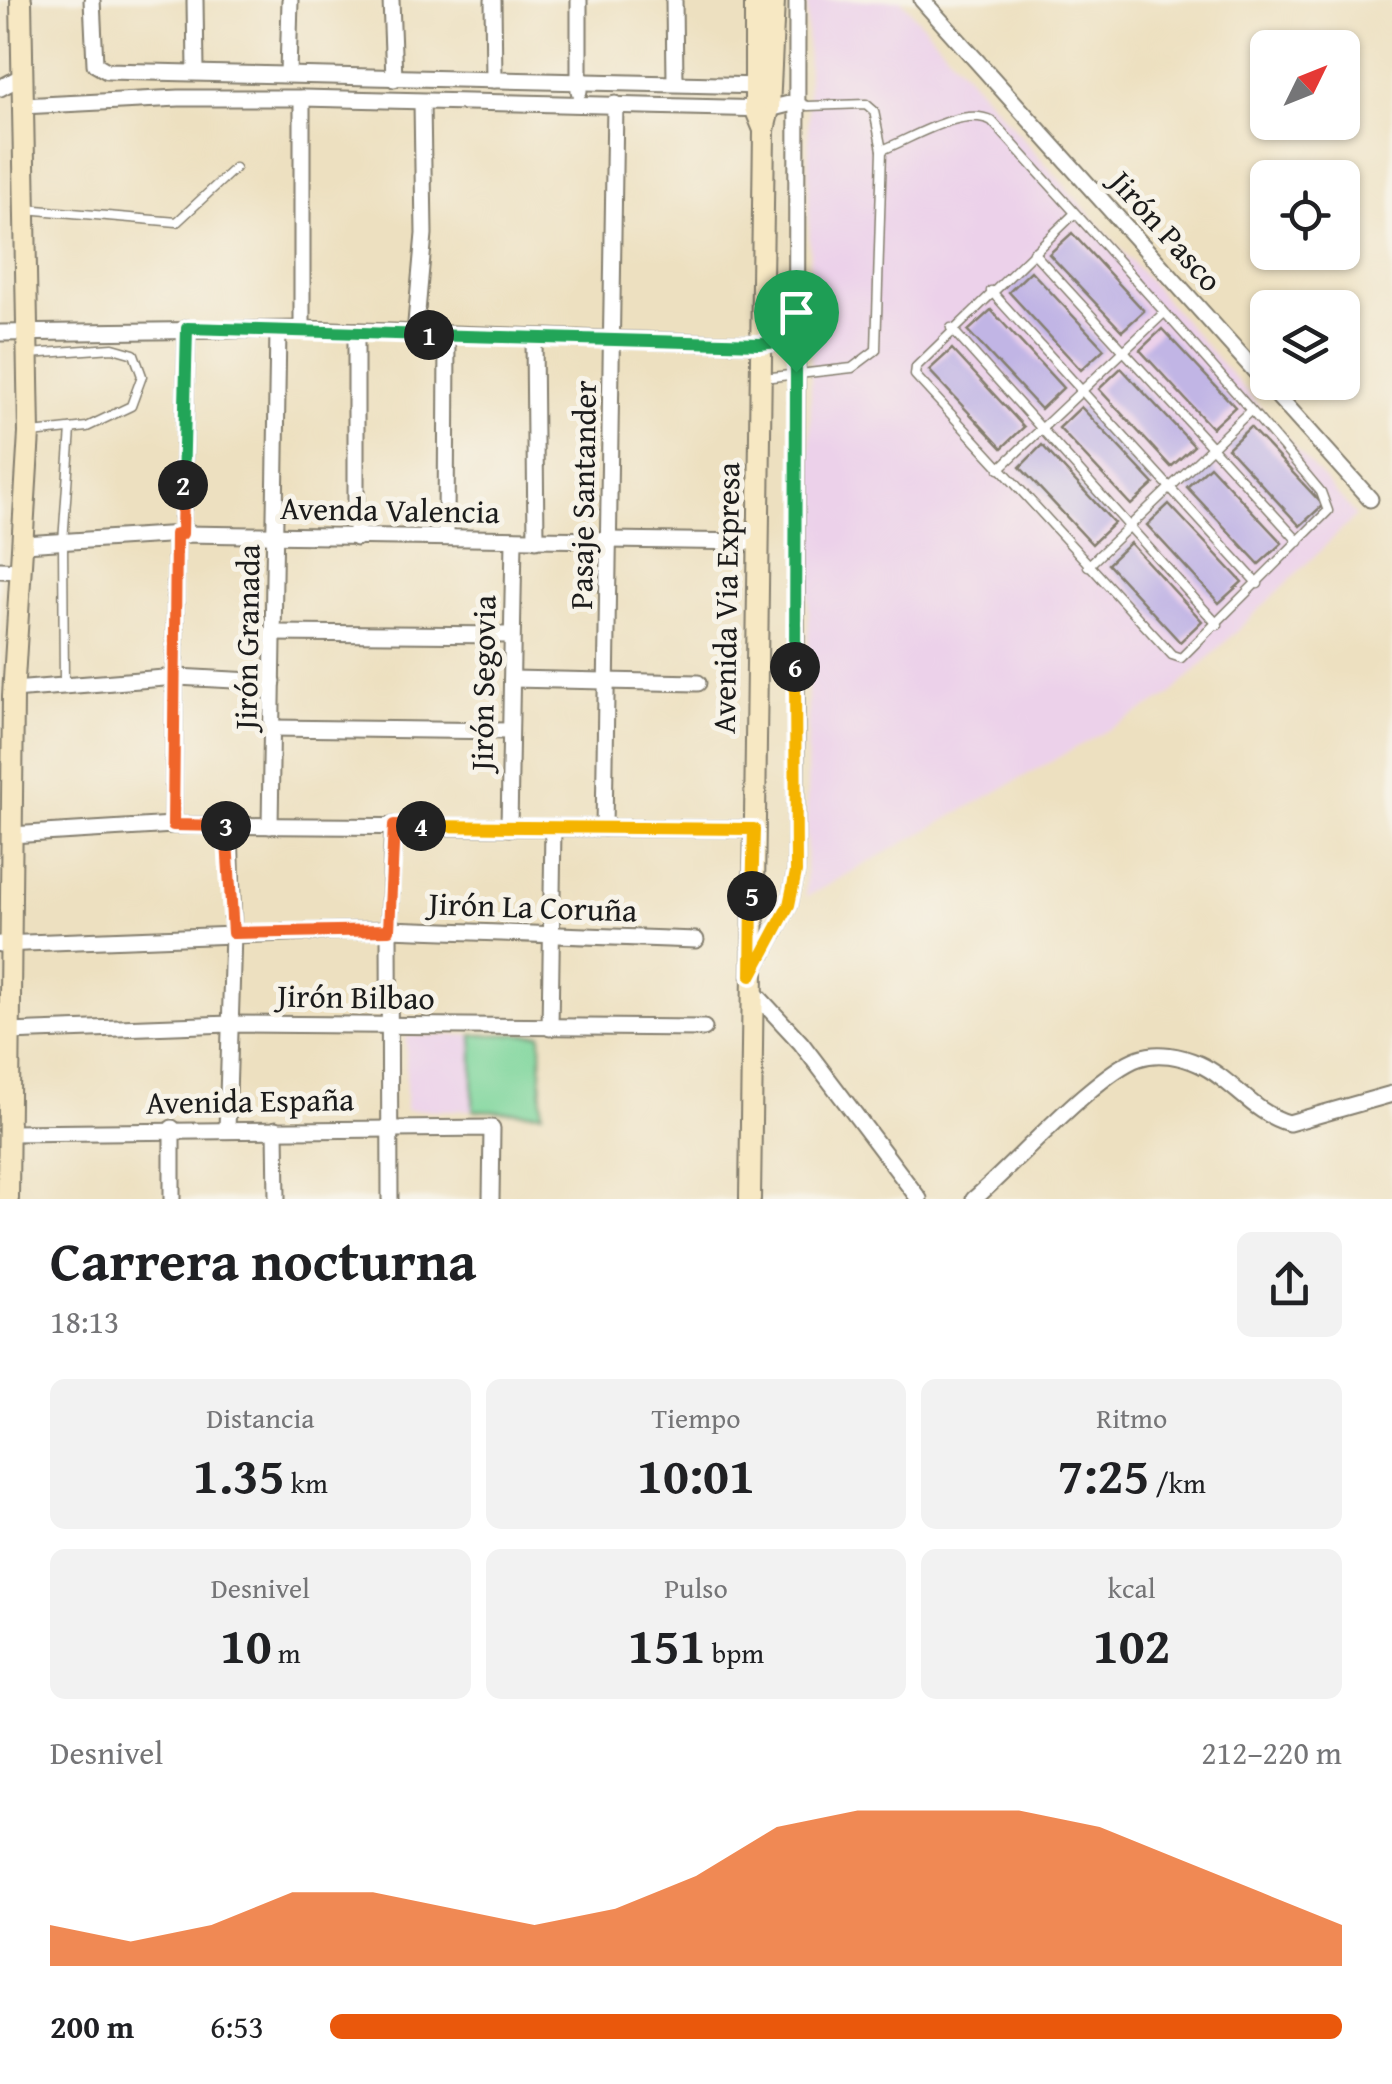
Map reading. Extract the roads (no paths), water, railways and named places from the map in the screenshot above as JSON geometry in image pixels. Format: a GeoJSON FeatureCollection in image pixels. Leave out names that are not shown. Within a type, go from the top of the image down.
{"type":"FeatureCollection","features":[{"type":"Feature","properties":{"kind":"main road"},"geometry":{"type":"LineString","coordinates":[[8,1199],[4,944],[11,834],[6,804],[11,571],[24,544],[29,433],[22,106],[10,83],[21,0]]}},
{"type":"Feature","properties":{"kind":"main road"},"geometry":{"type":"LineString","coordinates":[[755,0],[762,86]]}},
{"type":"Feature","properties":{"kind":"main road"},"geometry":{"type":"LineString","coordinates":[[762,86],[774,0]]}},
{"type":"Feature","properties":{"kind":"main road","name":"Avenida Via Expresa"},"geometry":{"type":"LineString","coordinates":[[750,1199],[762,86]]}},
{"type":"Feature","properties":{"kind":"street"},"geometry":{"type":"LineString","coordinates":[[92,0],[94,64],[100,70],[762,86]]}},
{"type":"Feature","properties":{"kind":"street"},"geometry":{"type":"LineString","coordinates":[[196,0],[196,71]]}},
{"type":"Feature","properties":{"kind":"street"},"geometry":{"type":"LineString","coordinates":[[288,74],[290,0]]}},
{"type":"Feature","properties":{"kind":"street"},"geometry":{"type":"LineString","coordinates":[[391,0],[394,78]]}},
{"type":"Feature","properties":{"kind":"street"},"geometry":{"type":"LineString","coordinates":[[493,0],[494,80]]}},
{"type":"Feature","properties":{"kind":"street"},"geometry":{"type":"LineString","coordinates":[[580,0],[580,104]]}},
{"type":"Feature","properties":{"kind":"street"},"geometry":{"type":"LineString","coordinates":[[674,0],[676,82]]}},
{"type":"Feature","properties":{"kind":"street"},"geometry":{"type":"LineString","coordinates":[[796,0],[796,872],[789,905],[751,982],[920,1199]]}},
{"type":"Feature","properties":{"kind":"street","name":"Jirón Pasco"},"geometry":{"type":"LineString","coordinates":[[922,0],[1370,499]]}},
{"type":"Feature","properties":{"kind":"street"},"geometry":{"type":"LineString","coordinates":[[22,106],[178,98],[762,108],[797,102]]}},
{"type":"Feature","properties":{"kind":"street"},"geometry":{"type":"LineString","coordinates":[[302,98],[302,329]]}},
{"type":"Feature","properties":{"kind":"street"},"geometry":{"type":"LineString","coordinates":[[415,334],[424,234],[422,102]]}},
{"type":"Feature","properties":{"kind":"street","name":"Pasaje Santander"},"geometry":{"type":"LineString","coordinates":[[604,828],[615,104]]}},
{"type":"Feature","properties":{"kind":"street"},"geometry":{"type":"LineString","coordinates":[[0,333],[29,343],[187,328],[534,340],[760,344],[795,340]]}},
{"type":"Feature","properties":{"kind":"street"},"geometry":{"type":"LineString","coordinates":[[173,825],[187,328]]}},
{"type":"Feature","properties":{"kind":"street","name":"Jirón Granada"},"geometry":{"type":"LineString","coordinates":[[270,826],[278,330]]}},
{"type":"Feature","properties":{"kind":"street"},"geometry":{"type":"LineString","coordinates":[[356,331],[356,538]]}},
{"type":"Feature","properties":{"kind":"street"},"geometry":{"type":"LineString","coordinates":[[446,537],[447,336]]}},
{"type":"Feature","properties":{"kind":"street"},"geometry":{"type":"LineString","coordinates":[[534,340],[536,540]]}},
{"type":"Feature","properties":{"kind":"street","name":"Avenda Valencia"},"geometry":{"type":"LineString","coordinates":[[24,544],[179,534],[756,542]]}},
{"type":"Feature","properties":{"kind":"street","name":"Jirón Segovia"},"geometry":{"type":"LineString","coordinates":[[508,828],[514,539]]}},
{"type":"Feature","properties":{"kind":"street"},"geometry":{"type":"LineString","coordinates":[[272,633],[510,634]]}},
{"type":"Feature","properties":{"kind":"street"},"geometry":{"type":"LineString","coordinates":[[9,693],[177,678],[273,682]]}},
{"type":"Feature","properties":{"kind":"street"},"geometry":{"type":"LineString","coordinates":[[512,679],[698,683]]}},
{"type":"Feature","properties":{"kind":"street"},"geometry":{"type":"LineString","coordinates":[[272,728],[510,730]]}},
{"type":"Feature","properties":{"kind":"street"},"geometry":{"type":"LineString","coordinates":[[11,834],[173,825],[754,829]]}},
{"type":"Feature","properties":{"kind":"street"},"geometry":{"type":"LineString","coordinates":[[390,1199],[389,930],[394,825]]}},
{"type":"Feature","properties":{"kind":"street"},"geometry":{"type":"LineString","coordinates":[[228,1130],[233,933],[230,826]]}},
{"type":"Feature","properties":{"kind":"street"},"geometry":{"type":"LineString","coordinates":[[550,1028],[553,828]]}},
{"type":"Feature","properties":{"kind":"street","name":"Jirón La Coruña"},"geometry":{"type":"LineString","coordinates":[[4,944],[389,930],[696,940]]}},
{"type":"Feature","properties":{"kind":"street","name":"Jirón Bilbao"},"geometry":{"type":"LineString","coordinates":[[8,1032],[230,1024],[704,1028]]}},
{"type":"Feature","properties":{"kind":"street"},"geometry":{"type":"LineString","coordinates":[[974,1199],[1101,1082],[1141,1057],[1182,1057],[1204,1066],[1273,1119],[1289,1123],[1392,1094]]}},
{"type":"Feature","properties":{"kind":"street"},"geometry":{"type":"LineString","coordinates":[[172,1128],[172,1199]]}},
{"type":"Feature","properties":{"kind":"street","name":"Avenida España"},"geometry":{"type":"LineString","coordinates":[[9,1133],[172,1128],[492,1128],[491,1199]]}},
{"type":"Feature","properties":{"kind":"street"},"geometry":{"type":"LineString","coordinates":[[276,1129],[276,1199]]}},
{"type":"Feature","properties":{"kind":"lane"},"geometry":{"type":"LineString","coordinates":[[759,379],[852,368],[876,350],[882,150],[874,111],[866,104],[808,106],[797,102]]}},
{"type":"Feature","properties":{"kind":"lane"},"geometry":{"type":"LineString","coordinates":[[882,150],[981,115],[992,122],[1074,212],[1164,312],[1328,503],[1328,511],[1258,584],[1218,625],[1176,659],[916,381],[916,367],[951,328],[1074,212]]}},
{"type":"Feature","properties":{"kind":"lane"},"geometry":{"type":"LineString","coordinates":[[25,209],[177,222],[235,168]]}},
{"type":"Feature","properties":{"kind":"lane"},"geometry":{"type":"LineString","coordinates":[[1033,252],[1298,542]]}},
{"type":"Feature","properties":{"kind":"lane"},"geometry":{"type":"LineString","coordinates":[[991,291],[1258,584]]}},
{"type":"Feature","properties":{"kind":"lane"},"geometry":{"type":"LineString","coordinates":[[999,470],[1164,312]]}},
{"type":"Feature","properties":{"kind":"lane"},"geometry":{"type":"LineString","coordinates":[[951,328],[1131,523],[1218,625]]}},
{"type":"Feature","properties":{"kind":"lane"},"geometry":{"type":"LineString","coordinates":[[29,433],[87,428],[131,406],[142,376],[134,354],[142,330]]}},
{"type":"Feature","properties":{"kind":"lane"},"geometry":{"type":"LineString","coordinates":[[29,343],[113,348],[134,354]]}},
{"type":"Feature","properties":{"kind":"lane"},"geometry":{"type":"LineString","coordinates":[[1088,566],[1250,410]]}},
{"type":"Feature","properties":{"kind":"lane"},"geometry":{"type":"LineString","coordinates":[[64,686],[64,542],[72,429]]}}]}
